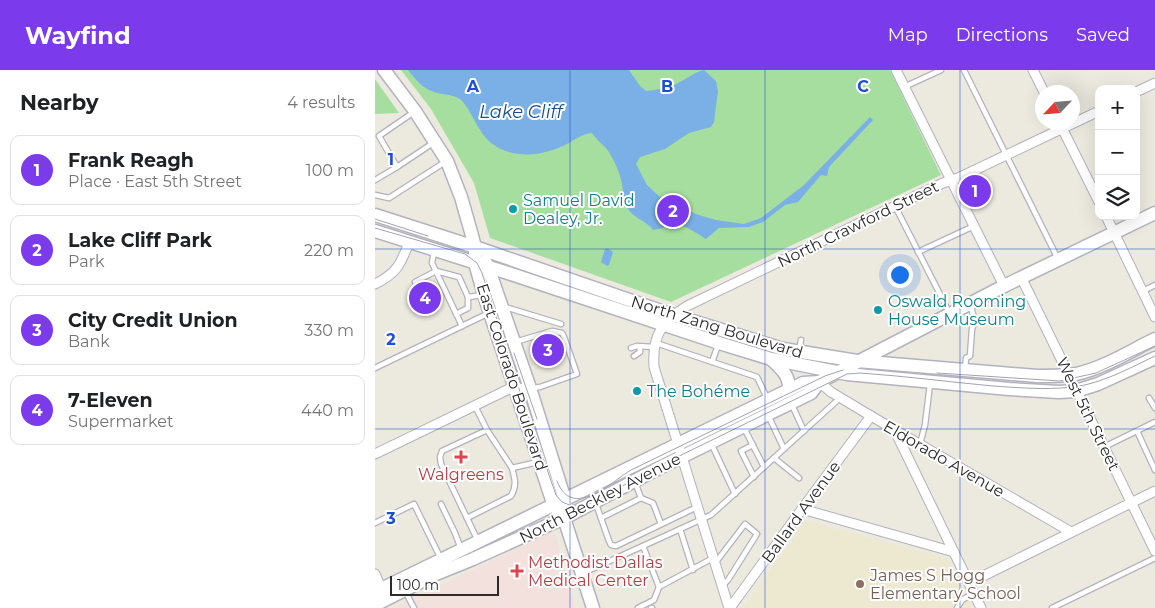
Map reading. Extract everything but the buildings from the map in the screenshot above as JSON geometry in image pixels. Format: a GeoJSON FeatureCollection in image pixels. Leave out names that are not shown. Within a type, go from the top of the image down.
{"type":"FeatureCollection","features":[{"type":"Feature","properties":{"kind":"main road","name":"East Colorado Boulevard"},"geometry":{"type":"LineString","coordinates":[[384,70],[415,112],[447,161],[461,197],[475,247],[475,263],[484,294],[496,309],[514,342],[530,388],[539,440],[539,461],[560,503]]}},
{"type":"Feature","properties":{"kind":"main road","name":"North Beckley Avenue"},"geometry":{"type":"LineString","coordinates":[[381,593],[405,590],[436,574],[564,518],[635,480],[679,451],[768,400],[811,393],[819,382],[857,361],[1021,277],[1155,212]]}},
{"type":"Feature","properties":{"kind":"main road","name":"North Zang Boulevard"},"geometry":{"type":"LineString","coordinates":[[375,215],[673,315],[857,361],[1037,376],[1068,375],[1102,364],[1155,339]]}},
{"type":"Feature","properties":{"kind":"main road","name":"North Zang Boulevard"},"geometry":{"type":"LineString","coordinates":[[375,231],[771,359],[837,372],[1042,391],[1076,390],[1109,380],[1155,358]]}},
{"type":"Feature","properties":{"kind":"main road","name":"East Colorado Boulevard"},"geometry":{"type":"LineString","coordinates":[[475,247],[488,267],[515,388],[539,440],[560,503]]}},
{"type":"Feature","properties":{"kind":"main road"},"geometry":{"type":"LineString","coordinates":[[771,359],[788,378],[790,397]]}},
{"type":"Feature","properties":{"kind":"main road","name":"North Beckley Avenue"},"geometry":{"type":"LineString","coordinates":[[375,605],[381,593],[441,560],[560,503],[679,451],[711,442],[767,414],[790,397]]}},
{"type":"Feature","properties":{"kind":"main road"},"geometry":{"type":"LineString","coordinates":[[560,503],[593,608]]}},
{"type":"Feature","properties":{"kind":"street"},"geometry":{"type":"LineString","coordinates":[[896,70],[1004,286]]}},
{"type":"Feature","properties":{"kind":"street"},"geometry":{"type":"LineString","coordinates":[[1033,70],[1040,85]]}},
{"type":"Feature","properties":{"kind":"street"},"geometry":{"type":"LineString","coordinates":[[1140,90],[1155,84]]}},
{"type":"Feature","properties":{"kind":"street","name":"North Crawford Street"},"geometry":{"type":"LineString","coordinates":[[1080,118],[1095,112]]}},
{"type":"Feature","properties":{"kind":"street","name":"North Crawford Street"},"geometry":{"type":"LineString","coordinates":[[654,345],[664,325],[673,315],[687,306],[895,206],[959,178],[1052,130]]}},
{"type":"Feature","properties":{"kind":"street"},"geometry":{"type":"LineString","coordinates":[[1063,130],[1095,194]]}},
{"type":"Feature","properties":{"kind":"street"},"geometry":{"type":"LineString","coordinates":[[1108,220],[1155,317]]}},
{"type":"Feature","properties":{"kind":"street"},"geometry":{"type":"LineString","coordinates":[[375,284],[395,271],[403,259],[409,243]]}},
{"type":"Feature","properties":{"kind":"street","name":"West 5th Street"},"geometry":{"type":"LineString","coordinates":[[1021,277],[1155,551]]}},
{"type":"Feature","properties":{"kind":"street"},"geometry":{"type":"LineString","coordinates":[[654,345],[654,367],[730,608]]}},
{"type":"Feature","properties":{"kind":"street","name":"Eldorado Avenue"},"geometry":{"type":"LineString","coordinates":[[819,382],[840,398],[1071,532]]}},
{"type":"Feature","properties":{"kind":"street"},"geometry":{"type":"LineString","coordinates":[[375,454],[509,388],[530,388]]}},
{"type":"Feature","properties":{"kind":"street","name":"Ballard Avenue"},"geometry":{"type":"LineString","coordinates":[[730,608],[871,416]]}},
{"type":"Feature","properties":{"kind":"street"},"geometry":{"type":"LineString","coordinates":[[894,430],[981,608]]}},
{"type":"Feature","properties":{"kind":"street"},"geometry":{"type":"LineString","coordinates":[[969,583],[1155,491]]}},
{"type":"Feature","properties":{"kind":"street"},"geometry":{"type":"LineString","coordinates":[[802,508],[954,552]]}},
{"type":"Feature","properties":{"kind":"street"},"geometry":{"type":"LineString","coordinates":[[375,574],[381,593]]}},
{"type":"Feature","properties":{"kind":"lane"},"geometry":{"type":"LineString","coordinates":[[904,87],[941,70]]}},
{"type":"Feature","properties":{"kind":"lane"},"geometry":{"type":"LineString","coordinates":[[964,70],[1058,259]]}},
{"type":"Feature","properties":{"kind":"lane"},"geometry":{"type":"LineString","coordinates":[[397,167],[379,136],[415,112]]}},
{"type":"Feature","properties":{"kind":"lane"},"geometry":{"type":"LineString","coordinates":[[375,180],[435,141]]}},
{"type":"Feature","properties":{"kind":"lane"},"geometry":{"type":"LineString","coordinates":[[375,195],[389,198],[447,161]]}},
{"type":"Feature","properties":{"kind":"lane"},"geometry":{"type":"LineString","coordinates":[[895,206],[950,314]]}},
{"type":"Feature","properties":{"kind":"lane"},"geometry":{"type":"LineString","coordinates":[[918,252],[974,226]]}},
{"type":"Feature","properties":{"kind":"lane"},"geometry":{"type":"LineString","coordinates":[[435,250],[432,263],[462,326]]}},
{"type":"Feature","properties":{"kind":"lane"},"geometry":{"type":"LineString","coordinates":[[415,282],[436,271],[459,277],[460,284],[466,295],[468,308],[456,314]]}},
{"type":"Feature","properties":{"kind":"lane"},"geometry":{"type":"LineString","coordinates":[[1143,292],[1155,285]]}},
{"type":"Feature","properties":{"kind":"lane"},"geometry":{"type":"LineString","coordinates":[[445,291],[451,288]]}},
{"type":"Feature","properties":{"kind":"lane"},"geometry":{"type":"LineString","coordinates":[[466,295],[484,294]]}},
{"type":"Feature","properties":{"kind":"lane"},"geometry":{"type":"LineString","coordinates":[[450,301],[456,298]]}},
{"type":"Feature","properties":{"kind":"lane"},"geometry":{"type":"LineString","coordinates":[[965,370],[966,358],[970,356],[972,329],[975,320],[970,303]]}},
{"type":"Feature","properties":{"kind":"lane"},"geometry":{"type":"LineString","coordinates":[[375,368],[496,309],[561,324]]}},
{"type":"Feature","properties":{"kind":"lane"},"geometry":{"type":"LineString","coordinates":[[514,342],[552,331],[562,333],[577,374],[539,387],[530,388]]}},
{"type":"Feature","properties":{"kind":"lane"},"geometry":{"type":"LineString","coordinates":[[712,362],[719,343]]}},
{"type":"Feature","properties":{"kind":"lane"},"geometry":{"type":"LineString","coordinates":[[631,348],[654,345],[757,377],[768,400]]}},
{"type":"Feature","properties":{"kind":"lane"},"geometry":{"type":"LineString","coordinates":[[634,356],[640,352],[641,347]]}},
{"type":"Feature","properties":{"kind":"lane"},"geometry":{"type":"LineString","coordinates":[[920,444],[925,424],[930,382]]}},
{"type":"Feature","properties":{"kind":"lane"},"geometry":{"type":"LineString","coordinates":[[790,397],[804,431]]}},
{"type":"Feature","properties":{"kind":"lane"},"geometry":{"type":"LineString","coordinates":[[582,574],[711,515],[840,398]]}},
{"type":"Feature","properties":{"kind":"lane"},"geometry":{"type":"LineString","coordinates":[[1149,398],[1155,408]]}},
{"type":"Feature","properties":{"kind":"lane"},"geometry":{"type":"LineString","coordinates":[[467,518],[511,496],[515,489],[516,480],[512,468],[487,430],[475,405]]}},
{"type":"Feature","properties":{"kind":"lane"},"geometry":{"type":"LineString","coordinates":[[767,414],[784,449]]}},
{"type":"Feature","properties":{"kind":"lane"},"geometry":{"type":"LineString","coordinates":[[1104,447],[1155,422]]}},
{"type":"Feature","properties":{"kind":"lane"},"geometry":{"type":"LineString","coordinates":[[743,426],[764,468]]}},
{"type":"Feature","properties":{"kind":"lane"},"geometry":{"type":"LineString","coordinates":[[479,542],[441,464],[440,457],[443,451],[487,430]]}},
{"type":"Feature","properties":{"kind":"lane"},"geometry":{"type":"LineString","coordinates":[[1137,431],[1155,470]]}},
{"type":"Feature","properties":{"kind":"lane"},"geometry":{"type":"LineString","coordinates":[[711,442],[735,494]]}},
{"type":"Feature","properties":{"kind":"lane"},"geometry":{"type":"LineString","coordinates":[[753,445],[741,451],[754,477]]}},
{"type":"Feature","properties":{"kind":"lane"},"geometry":{"type":"LineString","coordinates":[[774,458],[799,478]]}},
{"type":"Feature","properties":{"kind":"lane"},"geometry":{"type":"LineString","coordinates":[[512,468],[539,461]]}},
{"type":"Feature","properties":{"kind":"lane"},"geometry":{"type":"LineString","coordinates":[[635,480],[641,498],[653,503],[661,524]]}},
{"type":"Feature","properties":{"kind":"lane"},"geometry":{"type":"LineString","coordinates":[[601,518],[641,498]]}},
{"type":"Feature","properties":{"kind":"lane"},"geometry":{"type":"LineString","coordinates":[[595,501],[609,541],[611,545],[616,546],[697,507]]}},
{"type":"Feature","properties":{"kind":"lane"},"geometry":{"type":"LineString","coordinates":[[375,523],[414,504],[441,560]]}},
{"type":"Feature","properties":{"kind":"lane"},"geometry":{"type":"LineString","coordinates":[[441,504],[461,550]]}},
{"type":"Feature","properties":{"kind":"lane"},"geometry":{"type":"LineString","coordinates":[[659,587],[714,561],[745,524],[757,534],[728,580],[722,586]]}},
{"type":"Feature","properties":{"kind":"lane"},"geometry":{"type":"LineString","coordinates":[[680,529],[693,570]]}},
{"type":"Feature","properties":{"kind":"lane"},"geometry":{"type":"LineString","coordinates":[[638,608],[654,600],[659,587],[643,546]]}},
{"type":"Feature","properties":{"kind":"lane"},"geometry":{"type":"LineString","coordinates":[[1052,608],[1155,558]]}},
{"type":"Feature","properties":{"kind":"lane"},"geometry":{"type":"LineString","coordinates":[[405,590],[414,608]]}},
{"type":"Feature","properties":{"kind":"lane"},"geometry":{"type":"LineString","coordinates":[[957,608],[962,600],[974,593]]}},
{"type":"Feature","properties":{"kind":"shaded area","name":"James S Hogg Elementary School"},"geometry":{"type":"Polygon","coordinates":[[[806,521],[948,559],[972,608],[743,608],[806,521]]]}},
{"type":"Feature","properties":{"kind":"shaded area","name":"Methodist Dallas Medical Center"},"geometry":{"type":"Polygon","coordinates":[[[550,533],[555,535],[576,608],[393,608],[550,533]]]}},
{"type":"Feature","properties":{"kind":"green space"},"geometry":{"type":"Polygon","coordinates":[[[401,70],[890,70],[941,175],[671,302],[490,238],[474,183],[431,109],[401,70]]]}},
{"type":"Feature","properties":{"kind":"green space"},"geometry":{"type":"Polygon","coordinates":[[[375,79],[399,113],[375,114],[375,79]]]}},
{"type":"Feature","properties":{"kind":"water","name":"Lake Cliff"},"geometry":{"type":"Polygon","coordinates":[[[408,70],[629,70],[640,86],[646,91],[670,86],[704,70],[716,81],[718,91],[714,122],[711,127],[689,133],[665,149],[640,157],[636,164],[647,185],[660,197],[702,216],[744,224],[761,218],[804,185],[870,117],[873,120],[829,167],[827,176],[821,175],[798,202],[785,205],[763,222],[749,227],[719,228],[706,239],[678,224],[667,225],[653,230],[632,214],[625,204],[622,183],[615,163],[606,148],[592,133],[549,151],[529,154],[509,152],[491,143],[486,138],[460,99],[426,88],[408,70]]]}},
{"type":"Feature","properties":{"kind":"water"},"geometry":{"type":"Polygon","coordinates":[[[607,248],[613,252],[607,266],[601,262],[607,248]]]}},
{"type":"Feature","properties":{"kind":"tram line"},"geometry":{"type":"LineString","coordinates":[[375,219],[428,236]]}},
{"type":"Feature","properties":{"kind":"tram line"},"geometry":{"type":"LineString","coordinates":[[375,228],[465,254],[477,263],[482,273],[522,398],[556,495],[562,502],[572,506],[589,504],[663,464],[847,374],[877,374],[1016,388],[1062,388],[1085,385],[1103,379],[1155,356]]}},
{"type":"Feature","properties":{"kind":"tram line"},"geometry":{"type":"LineString","coordinates":[[937,373],[1060,381],[1096,373],[1155,346]]}},
{"type":"Feature","properties":{"kind":"tram line"},"geometry":{"type":"LineString","coordinates":[[514,353],[537,419]]}},
{"type":"Feature","properties":{"kind":"tram line"},"geometry":{"type":"LineString","coordinates":[[557,481],[564,493],[572,498],[592,495],[631,470],[825,376],[843,370]]}},
{"type":"Feature","properties":{"kind":"place","name":"Frank Reagh"},"geometry":{"type":"Point","coordinates":[975,191]}},
{"type":"Feature","properties":{"kind":"place","name":"Samuel David Dealey, Jr."},"geometry":{"type":"Point","coordinates":[513,209]}},
{"type":"Feature","properties":{"kind":"place","name":"Lake Cliff Park"},"geometry":{"type":"Point","coordinates":[673,211]}},
{"type":"Feature","properties":{"kind":"place","name":"7-Eleven"},"geometry":{"type":"Point","coordinates":[425,298]}},
{"type":"Feature","properties":{"kind":"place","name":"Oswald Rooming House Museum"},"geometry":{"type":"Point","coordinates":[878,310]}},
{"type":"Feature","properties":{"kind":"place","name":"City Credit Union"},"geometry":{"type":"Point","coordinates":[548,350]}},
{"type":"Feature","properties":{"kind":"place","name":"The Bohéme"},"geometry":{"type":"Point","coordinates":[637,391]}},
{"type":"Feature","properties":{"kind":"place","name":"Walgreens"},"geometry":{"type":"Point","coordinates":[461,457]}},
{"type":"Feature","properties":{"kind":"place","name":"Methodist Dallas Medical Center"},"geometry":{"type":"Point","coordinates":[517,571]}},
{"type":"Feature","properties":{"kind":"place","name":"James S Hogg Elementary School"},"geometry":{"type":"Point","coordinates":[860,584]}}]}
